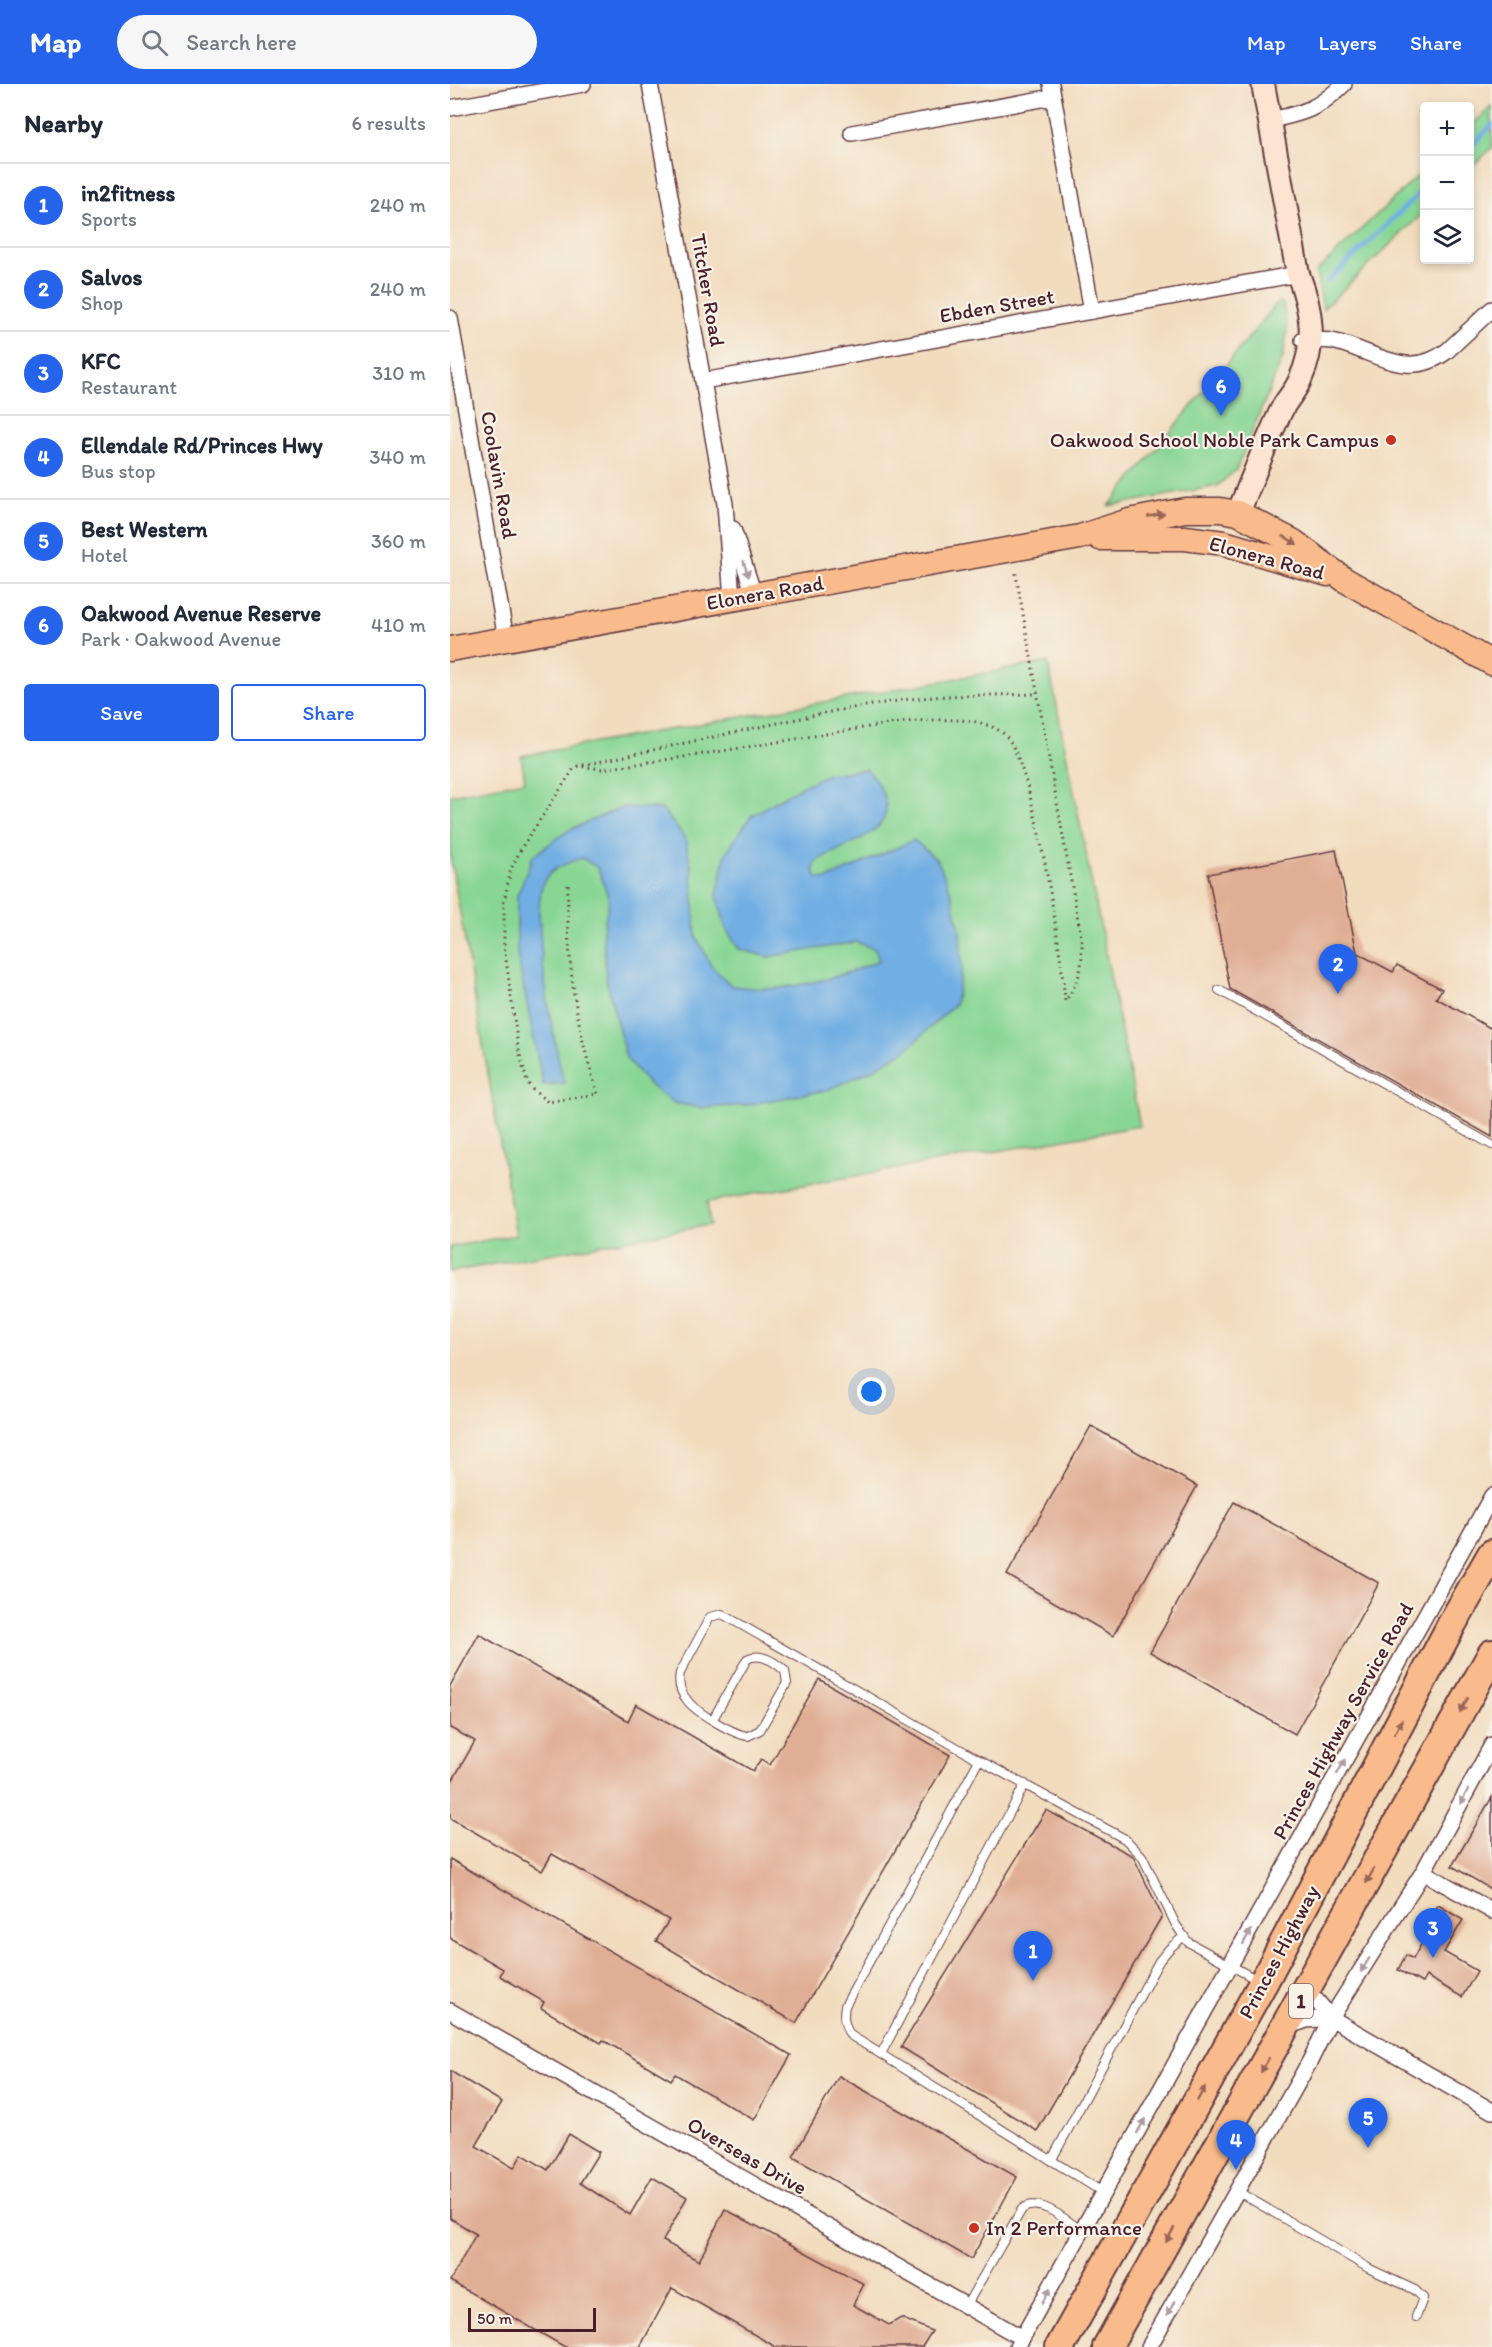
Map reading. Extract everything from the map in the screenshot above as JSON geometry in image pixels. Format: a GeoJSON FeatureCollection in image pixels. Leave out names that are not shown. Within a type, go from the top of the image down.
{"type":"FeatureCollection","features":[{"type":"Feature","properties":{"kind":"highway","name":"Princes Highway"},"geometry":{"type":"LineString","coordinates":[[1060,2347],[1263,1983],[1492,1554]]}},
{"type":"Feature","properties":{"kind":"highway","name":"Princes Highway"},"geometry":{"type":"LineString","coordinates":[[1107,2347],[1492,1654]]}},
{"type":"Feature","properties":{"kind":"highway"},"geometry":{"type":"LineString","coordinates":[[1263,1983],[1304,1995]]}},
{"type":"Feature","properties":{"kind":"main road","name":"Elonera Road"},"geometry":{"type":"LineString","coordinates":[[450,649],[1080,537],[1129,521],[1185,510],[1220,510],[1238,513],[1294,542],[1346,580],[1492,663]]}},
{"type":"Feature","properties":{"kind":"main road"},"geometry":{"type":"LineString","coordinates":[[1200,540],[1227,525],[1238,513],[1246,531],[1289,562]]}},
{"type":"Feature","properties":{"kind":"main road","name":"Elonera Road"},"geometry":{"type":"LineString","coordinates":[[1080,537],[1185,538],[1224,543],[1346,580]]}},
{"type":"Feature","properties":{"kind":"street"},"geometry":{"type":"LineString","coordinates":[[450,108],[583,84]]}},
{"type":"Feature","properties":{"kind":"street","name":"Titcher Road"},"geometry":{"type":"LineString","coordinates":[[650,84],[743,597]]}},
{"type":"Feature","properties":{"kind":"street"},"geometry":{"type":"LineString","coordinates":[[1238,513],[1284,407],[1290,378],[1307,341],[1297,298],[1298,274],[1263,84]]}},
{"type":"Feature","properties":{"kind":"street"},"geometry":{"type":"LineString","coordinates":[[1270,120],[1309,111],[1344,84]]}},
{"type":"Feature","properties":{"kind":"street"},"geometry":{"type":"LineString","coordinates":[[852,133],[1052,90],[1092,310]]}},
{"type":"Feature","properties":{"kind":"street","name":"Ebden Street"},"geometry":{"type":"LineString","coordinates":[[703,381],[1298,274]]}},
{"type":"Feature","properties":{"kind":"street"},"geometry":{"type":"LineString","coordinates":[[1307,341],[1338,342],[1395,363],[1423,363],[1440,357],[1448,351],[1492,309]]}},
{"type":"Feature","properties":{"kind":"street","name":"Coolavin Road"},"geometry":{"type":"LineString","coordinates":[[450,318],[506,639]]}},
{"type":"Feature","properties":{"kind":"street","name":"Titcher Road"},"geometry":{"type":"LineString","coordinates":[[725,504],[743,597]]}},
{"type":"Feature","properties":{"kind":"street","name":"Princes Highway Service Road"},"geometry":{"type":"LineString","coordinates":[[1020,2342],[1492,1496]]}},
{"type":"Feature","properties":{"kind":"street"},"geometry":{"type":"LineString","coordinates":[[1149,2347],[1310,2061],[1331,2018],[1423,1872],[1492,1745]]}},
{"type":"Feature","properties":{"kind":"street"},"geometry":{"type":"LineString","coordinates":[[1423,1872],[1492,1911]]}},
{"type":"Feature","properties":{"kind":"street"},"geometry":{"type":"LineString","coordinates":[[1304,1995],[1317,2001],[1331,2018],[1492,2111]]}},
{"type":"Feature","properties":{"kind":"street","name":"Overseas Drive"},"geometry":{"type":"LineString","coordinates":[[450,2011],[966,2306],[1020,2342]]}},
{"type":"Feature","properties":{"kind":"street"},"geometry":{"type":"LineString","coordinates":[[1286,2028],[1306,2020],[1331,2018]]}},
{"type":"Feature","properties":{"kind":"lane"},"geometry":{"type":"LineString","coordinates":[[1219,990],[1492,1145]]}},
{"type":"Feature","properties":{"kind":"lane"},"geometry":{"type":"LineString","coordinates":[[713,1719],[747,1659],[757,1656],[786,1671],[787,1683],[754,1735],[741,1736],[694,1708],[687,1700],[678,1681],[680,1673],[707,1621],[715,1614],[722,1614],[979,1760],[1125,1839],[1142,1856],[1176,1925],[1188,1942],[1263,1983]]}},
{"type":"Feature","properties":{"kind":"lane"},"geometry":{"type":"LineString","coordinates":[[979,1760],[845,2006],[843,2016],[850,2035],[1104,2193]]}},
{"type":"Feature","properties":{"kind":"lane"},"geometry":{"type":"LineString","coordinates":[[880,2054],[1025,1784]]}},
{"type":"Feature","properties":{"kind":"lane"},"geometry":{"type":"LineString","coordinates":[[1052,2161],[1158,1961],[1184,1936]]}},
{"type":"Feature","properties":{"kind":"lane"},"geometry":{"type":"LineString","coordinates":[[1237,2191],[1370,2269],[1415,2290],[1423,2298],[1416,2317]]}},
{"type":"Feature","properties":{"kind":"lane"},"geometry":{"type":"LineString","coordinates":[[966,2306],[1022,2209],[1027,2205],[1041,2206],[1083,2231]]}},
{"type":"Feature","properties":{"kind":"path"},"geometry":{"type":"LineString","coordinates":[[578,766],[602,769],[875,726],[925,721],[958,720],[997,729],[1006,735],[1019,760],[1036,823],[1059,936],[1065,1001],[1080,976],[1082,942],[1011,549]]}},
{"type":"Feature","properties":{"kind":"path"},"geometry":{"type":"LineString","coordinates":[[568,885],[567,934],[571,972],[590,1069],[598,1094],[548,1102],[532,1090],[527,1082],[518,1047],[504,945],[504,901],[509,875],[522,847],[563,782],[578,766],[834,711],[910,699],[1037,694]]}},
{"type":"Feature","properties":{"kind":"green space"},"geometry":{"type":"Polygon","coordinates":[[[1492,106],[1492,148],[1474,165],[1474,156],[1474,123],[1492,106]]]}},
{"type":"Feature","properties":{"kind":"green space"},"geometry":{"type":"Polygon","coordinates":[[[1420,174],[1420,216],[1323,309],[1316,272],[1420,174]]]}},
{"type":"Feature","properties":{"kind":"green space"},"geometry":{"type":"Polygon","coordinates":[[[1279,301],[1283,304],[1287,330],[1283,357],[1236,470],[1217,486],[1109,506],[1279,301]]]}},
{"type":"Feature","properties":{"kind":"green space"},"geometry":{"type":"Polygon","coordinates":[[[1048,662],[1140,1126],[707,1202],[710,1225],[450,1272],[450,1247],[516,1235],[450,855],[450,795],[525,781],[521,756],[1048,662]]]}},
{"type":"Feature","properties":{"kind":"water"},"geometry":{"type":"Polygon","coordinates":[[[867,769],[881,789],[886,805],[884,818],[876,829],[864,837],[815,862],[814,871],[817,878],[827,879],[914,840],[938,861],[951,892],[960,931],[962,969],[955,1004],[906,1050],[872,1070],[827,1090],[745,1105],[702,1108],[674,1103],[648,1084],[626,1058],[606,979],[603,931],[609,899],[598,868],[582,858],[548,875],[540,893],[541,946],[545,981],[564,1083],[543,1085],[517,954],[517,896],[533,856],[569,830],[623,807],[662,809],[685,838],[692,871],[696,936],[712,967],[732,986],[750,988],[779,988],[830,978],[879,960],[875,949],[856,942],[768,957],[739,949],[726,929],[717,895],[726,853],[751,816],[791,792],[828,774],[867,769]]]}},
{"type":"Feature","properties":{"kind":"building"},"geometry":{"type":"Polygon","coordinates":[[[1336,850],[1357,953],[1393,972],[1397,965],[1442,989],[1436,998],[1492,1029],[1492,1137],[1230,989],[1208,874],[1336,850]]]}},
{"type":"Feature","properties":{"kind":"building"},"geometry":{"type":"Polygon","coordinates":[[[1091,1426],[1197,1486],[1113,1636],[1007,1575],[1091,1426]]]}},
{"type":"Feature","properties":{"kind":"building"},"geometry":{"type":"Polygon","coordinates":[[[1234,1502],[1379,1583],[1295,1734],[1150,1652],[1234,1502]]]}},
{"type":"Feature","properties":{"kind":"building"},"geometry":{"type":"Polygon","coordinates":[[[479,1634],[628,1721],[636,1704],[753,1771],[761,1759],[770,1765],[819,1679],[950,1755],[796,2023],[656,1941],[669,1920],[552,1854],[542,1871],[450,1818],[450,1785],[475,1741],[450,1728],[450,1686],[479,1634]]]}},
{"type":"Feature","properties":{"kind":"building"},"geometry":{"type":"Polygon","coordinates":[[[1492,1797],[1492,1890],[1452,1866],[1492,1797]]]}},
{"type":"Feature","properties":{"kind":"building"},"geometry":{"type":"Polygon","coordinates":[[[1046,1810],[1133,1856],[1162,1916],[1037,2131],[901,2047],[1046,1810]]]}},
{"type":"Feature","properties":{"kind":"building"},"geometry":{"type":"Polygon","coordinates":[[[450,1859],[791,2055],[754,2120],[675,2074],[671,2080],[603,2040],[601,2043],[541,2008],[544,2002],[500,1976],[503,1969],[450,1938],[450,1859]]]}},
{"type":"Feature","properties":{"kind":"building"},"geometry":{"type":"Polygon","coordinates":[[[1438,1905],[1463,1920],[1444,1952],[1477,1971],[1462,1997],[1426,1976],[1422,1983],[1398,1970],[1406,1955],[1413,1959],[1429,1930],[1425,1927],[1438,1905]]]}},
{"type":"Feature","properties":{"kind":"building"},"geometry":{"type":"Polygon","coordinates":[[[450,2071],[502,2102],[476,2146],[514,2168],[522,2154],[548,2170],[569,2134],[599,2152],[580,2183],[630,2215],[652,2177],[687,2197],[663,2241],[699,2261],[725,2209],[864,2284],[853,2305],[889,2325],[901,2318],[932,2331],[922,2347],[776,2347],[672,2288],[640,2347],[565,2347],[450,2281],[476,2234],[450,2218],[450,2071]]]}},
{"type":"Feature","properties":{"kind":"building"},"geometry":{"type":"Polygon","coordinates":[[[839,2076],[1017,2177],[971,2259],[793,2157],[839,2076]]]}},
{"type":"Feature","properties":{"kind":"waterway"},"geometry":{"type":"LineString","coordinates":[[1474,143],[1492,125]]}},
{"type":"Feature","properties":{"kind":"waterway"},"geometry":{"type":"LineString","coordinates":[[1328,281],[1420,193]]}},
{"type":"Feature","properties":{"kind":"place","name":"Oakwood Avenue Reserve"},"geometry":{"type":"Point","coordinates":[1221,416]}},
{"type":"Feature","properties":{"kind":"place","name":"Oakwood School Noble Park Campus"},"geometry":{"type":"Point","coordinates":[1391,440]}},
{"type":"Feature","properties":{"kind":"place","name":"Salvos"},"geometry":{"type":"Point","coordinates":[1338,994]}},
{"type":"Feature","properties":{"kind":"place","name":"KFC"},"geometry":{"type":"Point","coordinates":[1433,1958]}},
{"type":"Feature","properties":{"kind":"place","name":"in2fitness"},"geometry":{"type":"Point","coordinates":[1033,1981]}},
{"type":"Feature","properties":{"kind":"place","name":"Best Western"},"geometry":{"type":"Point","coordinates":[1368,2148]}},
{"type":"Feature","properties":{"kind":"place","name":"Ellendale Rd/Princes Hwy"},"geometry":{"type":"Point","coordinates":[1236,2170]}},
{"type":"Feature","properties":{"kind":"place","name":"In 2 Performance"},"geometry":{"type":"Point","coordinates":[974,2228]}}]}
